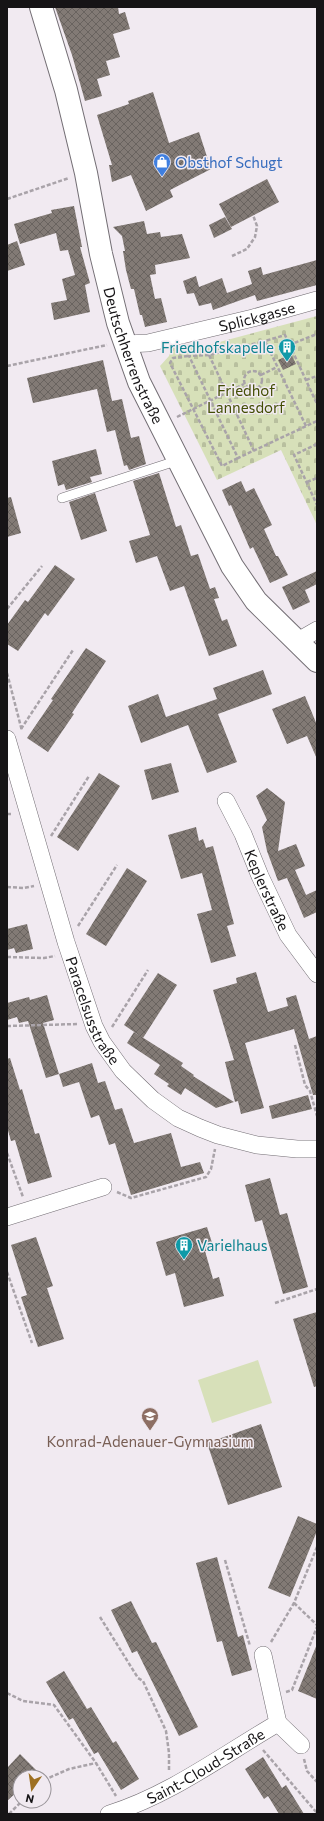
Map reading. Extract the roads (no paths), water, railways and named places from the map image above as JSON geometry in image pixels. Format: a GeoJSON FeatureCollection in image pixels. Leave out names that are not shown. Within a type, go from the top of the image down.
{"type":"FeatureCollection","features":[{"type":"Feature","properties":{"kind":"street","name":"Deutschherrenstraße"},"geometry":{"type":"LineString","coordinates":[[41,7],[66,90],[86,173],[101,254],[118,323],[139,382],[232,566],[256,601],[317,661]]}},
{"type":"Feature","properties":{"kind":"street","name":"Splickgasse"},"geometry":{"type":"LineString","coordinates":[[126,344],[148,343],[252,318],[317,300]]}},
{"type":"Feature","properties":{"kind":"street"},"geometry":{"type":"LineString","coordinates":[[298,641],[317,630]]}},
{"type":"Feature","properties":{"kind":"street","name":"Paracelsusstraße"},"geometry":{"type":"LineString","coordinates":[[8,742],[68,948],[94,1026],[102,1042],[123,1071],[153,1100],[178,1118],[218,1135],[257,1145],[296,1149],[317,1149]]}},
{"type":"Feature","properties":{"kind":"street","name":"Keplerstraße"},"geometry":{"type":"LineString","coordinates":[[226,801],[243,834],[260,876],[288,935],[317,974]]}},
{"type":"Feature","properties":{"kind":"street"},"geometry":{"type":"LineString","coordinates":[[7,1217],[102,1187]]}},
{"type":"Feature","properties":{"kind":"street","name":"Saint-Cloud-Straße"},"geometry":{"type":"LineString","coordinates":[[263,1656],[278,1723],[301,1745]]}},
{"type":"Feature","properties":{"kind":"street","name":"Saint-Cloud-Straße"},"geometry":{"type":"LineString","coordinates":[[117,1812],[169,1789],[278,1723]]}},
{"type":"Feature","properties":{"kind":"lane"},"geometry":{"type":"LineString","coordinates":[[62,498],[179,460]]}},
{"type":"Feature","properties":{"kind":"place","name":"Obsthof Schugt"},"geometry":{"type":"Point","coordinates":[162,177]}},
{"type":"Feature","properties":{"kind":"place","name":"Friedhofskapelle"},"geometry":{"type":"Point","coordinates":[287,362]}},
{"type":"Feature","properties":{"kind":"place","name":"Varielhaus"},"geometry":{"type":"Point","coordinates":[184,1260]}},
{"type":"Feature","properties":{"kind":"place","name":"Konrad-Adenauer-Gymnasium"},"geometry":{"type":"Point","coordinates":[150,1431]}},
{"type":"Feature","properties":{"kind":"park label","name":"Friedhof Lannesdorf"},"geometry":{"type":"Point","coordinates":[246,398]}}]}
